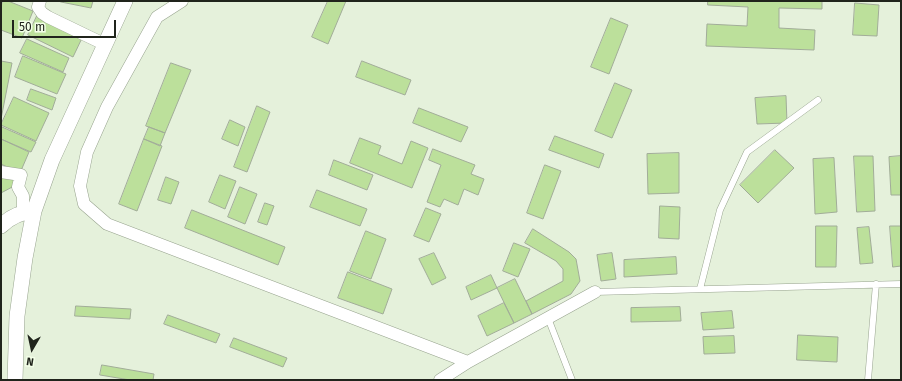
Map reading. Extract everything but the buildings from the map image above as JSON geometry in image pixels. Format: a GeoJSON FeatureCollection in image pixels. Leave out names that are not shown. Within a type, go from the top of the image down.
{"type":"FeatureCollection","features":[{"type":"Feature","properties":{"kind":"street"},"geometry":{"type":"LineString","coordinates":[[40,1],[38,7],[42,13],[104,44]]}},
{"type":"Feature","properties":{"kind":"street"},"geometry":{"type":"LineString","coordinates":[[15,380],[17,316],[29,212],[124,1]]}},
{"type":"Feature","properties":{"kind":"street"},"geometry":{"type":"LineString","coordinates":[[182,1],[157,17],[107,107],[87,152],[80,186],[84,204],[107,224],[468,362]]}},
{"type":"Feature","properties":{"kind":"street"},"geometry":{"type":"LineString","coordinates":[[1,172],[21,175],[18,187],[29,212]]}},
{"type":"Feature","properties":{"kind":"street"},"geometry":{"type":"LineString","coordinates":[[1,226],[4,222],[29,212]]}},
{"type":"Feature","properties":{"kind":"street"},"geometry":{"type":"LineString","coordinates":[[440,380],[468,362],[595,292]]}},
{"type":"Feature","properties":{"kind":"lane"},"geometry":{"type":"LineString","coordinates":[[700,289],[720,210],[747,152],[818,100]]}},
{"type":"Feature","properties":{"kind":"lane"},"geometry":{"type":"LineString","coordinates":[[868,380],[876,284]]}},
{"type":"Feature","properties":{"kind":"lane"},"geometry":{"type":"LineString","coordinates":[[595,292],[901,284]]}},
{"type":"Feature","properties":{"kind":"lane"},"geometry":{"type":"LineString","coordinates":[[548,318],[572,380]]}}]}
